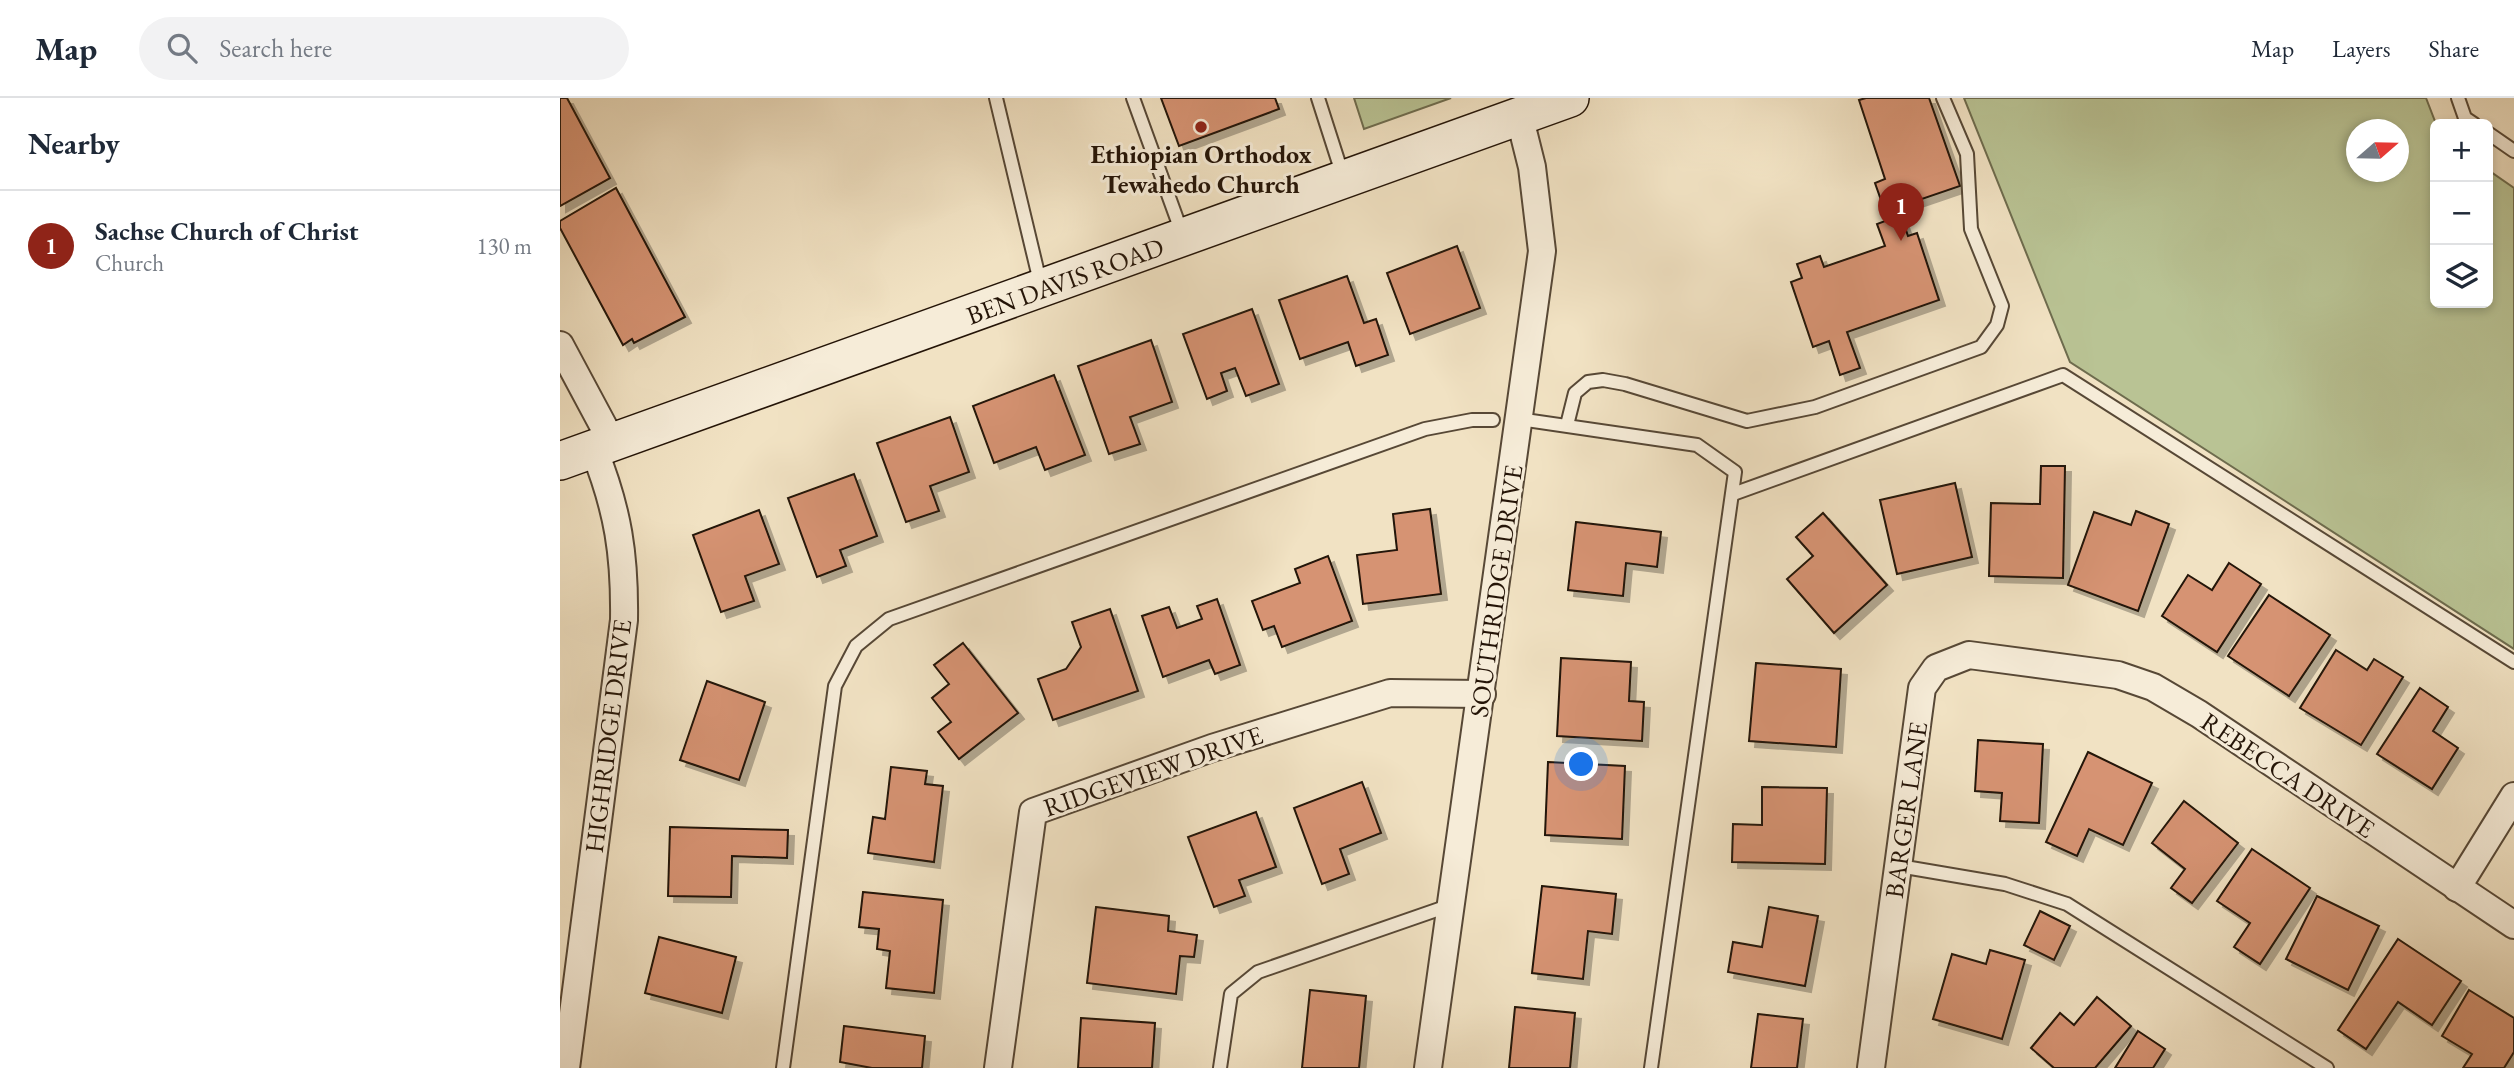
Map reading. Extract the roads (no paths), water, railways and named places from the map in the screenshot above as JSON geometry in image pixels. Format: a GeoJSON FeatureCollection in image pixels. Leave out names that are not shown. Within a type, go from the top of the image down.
{"type":"FeatureCollection","features":[{"type":"Feature","properties":{"kind":"street","name":"BEN DAVIS ROAD"},"geometry":{"type":"LineString","coordinates":[[560,461],[1042,290],[1570,98]]}},
{"type":"Feature","properties":{"kind":"street","name":"SOUTHRIDGE DRIVE"},"geometry":{"type":"LineString","coordinates":[[1428,1068],[1542,251],[1532,167],[1519,115]]}},
{"type":"Feature","properties":{"kind":"street","name":"HIGHRIDGE DRIVE"},"geometry":{"type":"LineString","coordinates":[[560,345],[604,447],[625,566],[624,620],[566,1068]]}},
{"type":"Feature","properties":{"kind":"street","name":"BARGER LANE"},"geometry":{"type":"LineString","coordinates":[[1871,1068],[1922,688],[1936,668],[1969,655],[2046,664]]}},
{"type":"Feature","properties":{"kind":"street","name":"REBECCA DRIVE"},"geometry":{"type":"LineString","coordinates":[[2046,664],[2119,675],[2153,687],[2199,714],[2514,925]]}},
{"type":"Feature","properties":{"kind":"street","name":"RIDGEVIEW DRIVE"},"geometry":{"type":"LineString","coordinates":[[998,1068],[1033,812],[1212,748],[1390,693],[1482,694]]}},
{"type":"Feature","properties":{"kind":"street"},"geometry":{"type":"LineString","coordinates":[[2457,888],[2514,796]]}},
{"type":"Feature","properties":{"kind":"lane"},"geometry":{"type":"LineString","coordinates":[[996,98],[1042,290]]}},
{"type":"Feature","properties":{"kind":"lane"},"geometry":{"type":"LineString","coordinates":[[1133,98],[1184,238]]}},
{"type":"Feature","properties":{"kind":"lane"},"geometry":{"type":"LineString","coordinates":[[1318,98],[1344,179]]}},
{"type":"Feature","properties":{"kind":"lane"},"geometry":{"type":"LineString","coordinates":[[1567,425],[1575,393],[1588,382],[1603,380],[1625,384],[1747,421],[1815,407],[1981,347],[1997,325],[2002,306],[1971,229],[1967,154],[1943,98]]}},
{"type":"Feature","properties":{"kind":"lane"},"geometry":{"type":"LineString","coordinates":[[2458,98],[2466,119]]}},
{"type":"Feature","properties":{"kind":"lane"},"geometry":{"type":"LineString","coordinates":[[2493,136],[2514,151]]}},
{"type":"Feature","properties":{"kind":"lane"},"geometry":{"type":"LineString","coordinates":[[1733,494],[2063,375],[2514,662]]}},
{"type":"Feature","properties":{"kind":"lane"},"geometry":{"type":"LineString","coordinates":[[1519,419],[1697,445],[1735,472],[1651,1068]]}},
{"type":"Feature","properties":{"kind":"lane"},"geometry":{"type":"LineString","coordinates":[[783,1068],[835,686],[856,646],[889,619],[915,609],[1425,429],[1472,420],[1493,420]]}},
{"type":"Feature","properties":{"kind":"lane"},"geometry":{"type":"LineString","coordinates":[[1899,866],[2005,884],[2067,904],[2327,1068]]}},
{"type":"Feature","properties":{"kind":"lane"},"geometry":{"type":"LineString","coordinates":[[1220,1068],[1231,994],[1258,972],[1451,905]]}},
{"type":"Feature","properties":{"kind":"place","name":"Ethiopian Orthodox Tewahedo Church"},"geometry":{"type":"Point","coordinates":[1201,127]}},
{"type":"Feature","properties":{"kind":"place","name":"Sachse Church of Christ"},"geometry":{"type":"Point","coordinates":[1901,241]}}]}
